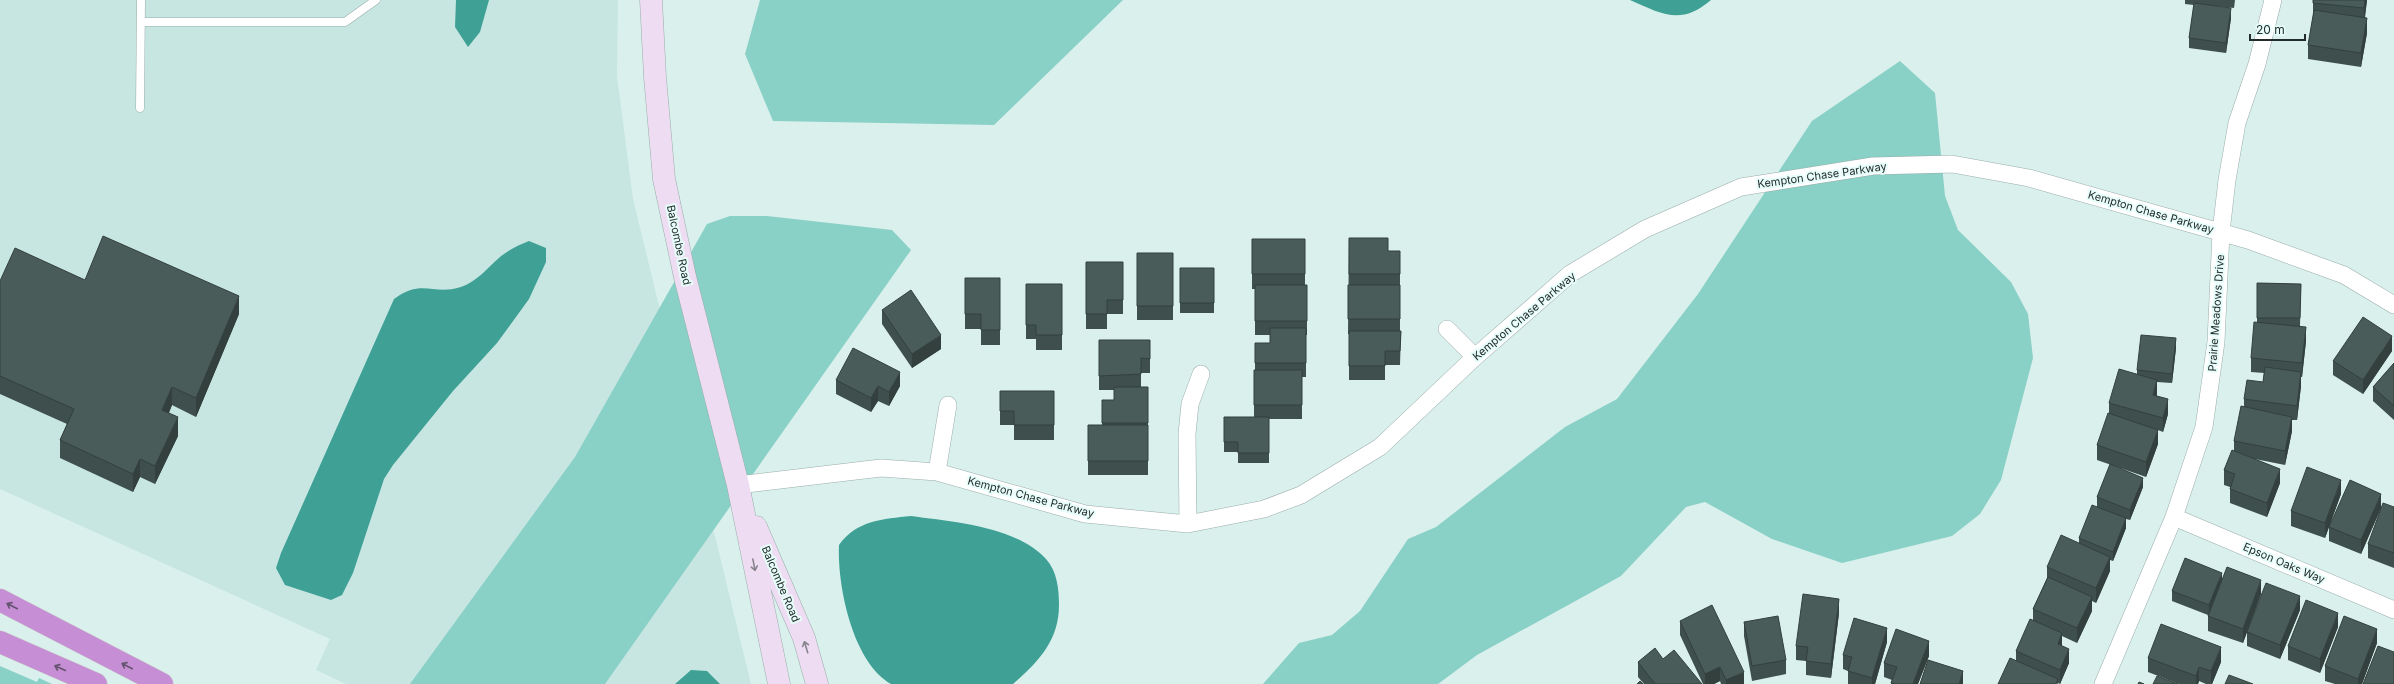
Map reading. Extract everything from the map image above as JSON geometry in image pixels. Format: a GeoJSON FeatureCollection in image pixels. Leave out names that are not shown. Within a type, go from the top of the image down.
{"type":"FeatureCollection","features":[{"type":"Feature","properties":{"kind":"highway"},"geometry":{"type":"LineString","coordinates":[[0,600],[162,684]]}},
{"type":"Feature","properties":{"kind":"highway"},"geometry":{"type":"LineString","coordinates":[[0,642],[96,684]]}},
{"type":"Feature","properties":{"kind":"street","name":"Balcombe Road"},"geometry":{"type":"LineString","coordinates":[[651,0],[654,77],[664,179],[685,276],[738,485],[779,684]]}},
{"type":"Feature","properties":{"kind":"street","name":"Prairie Meadows Drive"},"geometry":{"type":"LineString","coordinates":[[2103,684],[2174,517],[2204,427],[2216,342],[2221,232],[2227,180],[2237,123],[2257,64],[2274,0]]}},
{"type":"Feature","properties":{"kind":"street","name":"Kempton Chase Parkway"},"geometry":{"type":"LineString","coordinates":[[738,485],[881,468],[937,472],[1085,514],[1188,524],[1264,509],[1301,495],[1380,447],[1475,357],[1570,274],[1645,229],[1741,187],[1873,166],[1952,164],[2029,178],[2221,232],[2344,275],[2394,305]]}},
{"type":"Feature","properties":{"kind":"street"},"geometry":{"type":"LineString","coordinates":[[1447,329],[1475,357]]}},
{"type":"Feature","properties":{"kind":"street"},"geometry":{"type":"LineString","coordinates":[[1188,524],[1187,434],[1190,404],[1201,374]]}},
{"type":"Feature","properties":{"kind":"street"},"geometry":{"type":"LineString","coordinates":[[937,472],[948,405]]}},
{"type":"Feature","properties":{"kind":"street","name":"Balcombe Road"},"geometry":{"type":"LineString","coordinates":[[738,485],[804,638],[818,684]]}},
{"type":"Feature","properties":{"kind":"street","name":"Epson Oaks Way"},"geometry":{"type":"LineString","coordinates":[[2174,517],[2394,610]]}},
{"type":"Feature","properties":{"kind":"lane"},"geometry":{"type":"LineString","coordinates":[[140,108],[141,0]]}},
{"type":"Feature","properties":{"kind":"lane"},"geometry":{"type":"LineString","coordinates":[[141,22],[345,22],[376,0]]}},
{"type":"Feature","properties":{"kind":"shaded area"},"geometry":{"type":"Polygon","coordinates":[[[0,0],[618,0],[617,76],[633,199],[751,684],[346,684],[316,670],[330,639],[0,489],[0,0]]]}},
{"type":"Feature","properties":{"kind":"shaded area"},"geometry":{"type":"Polygon","coordinates":[[[456,0],[489,0],[480,32],[468,47],[455,27],[456,0]]]}},
{"type":"Feature","properties":{"kind":"shaded area"},"geometry":{"type":"Polygon","coordinates":[[[760,0],[1123,0],[994,125],[773,121],[745,54],[760,0]]]}},
{"type":"Feature","properties":{"kind":"shaded area"},"geometry":{"type":"Polygon","coordinates":[[[1630,0],[1711,0],[1690,13],[1671,15],[1652,10],[1630,0]]]}},
{"type":"Feature","properties":{"kind":"shaded area"},"geometry":{"type":"Polygon","coordinates":[[[1900,61],[1935,93],[1945,196],[1958,230],[2011,282],[2028,314],[2033,358],[2001,480],[1980,514],[1952,536],[1842,563],[1772,539],[1705,502],[1686,507],[1621,576],[1477,655],[1438,684],[1263,684],[1299,643],[1332,635],[1360,611],[1408,539],[1436,527],[1565,427],[1617,399],[1698,294],[1812,121],[1900,61]]]}},
{"type":"Feature","properties":{"kind":"shaded area"},"geometry":{"type":"Polygon","coordinates":[[[730,216],[767,216],[892,230],[911,250],[605,684],[410,684],[575,457],[707,224],[730,216]]]}},
{"type":"Feature","properties":{"kind":"shaded area"},"geometry":{"type":"Polygon","coordinates":[[[529,241],[546,248],[546,262],[529,299],[497,343],[453,391],[393,465],[384,479],[353,573],[342,595],[331,600],[285,585],[276,568],[281,553],[394,299],[404,293],[420,288],[442,290],[461,287],[477,278],[503,254],[529,241]]]}},
{"type":"Feature","properties":{"kind":"shaded area"},"geometry":{"type":"Polygon","coordinates":[[[911,516],[983,527],[1001,532],[1018,539],[1033,548],[1050,564],[1057,580],[1059,593],[1058,618],[1055,629],[1051,640],[1039,659],[1013,684],[891,684],[878,674],[867,659],[857,642],[850,622],[841,581],[839,545],[854,530],[871,522],[911,516]]]}},
{"type":"Feature","properties":{"kind":"shaded area"},"geometry":{"type":"Polygon","coordinates":[[[0,666],[37,682],[39,678],[52,684],[0,684],[0,666]]]}},
{"type":"Feature","properties":{"kind":"shaded area"},"geometry":{"type":"Polygon","coordinates":[[[691,670],[707,671],[720,684],[675,684],[691,670]]]}},
{"type":"Feature","properties":{"kind":"building"},"geometry":{"type":"Polygon","coordinates":[[[2313,0],[2365,0],[2364,8],[2313,3],[2313,0]]]}},
{"type":"Feature","properties":{"kind":"building"},"geometry":{"type":"Polygon","coordinates":[[[2194,3],[2231,8],[2226,43],[2189,38],[2194,3]]]}},
{"type":"Feature","properties":{"kind":"building"},"geometry":{"type":"Polygon","coordinates":[[[2314,10],[2367,18],[2361,53],[2308,45],[2314,10]]]}},
{"type":"Feature","properties":{"kind":"building"},"geometry":{"type":"Polygon","coordinates":[[[103,236],[239,296],[196,398],[172,387],[162,410],[178,417],[155,466],[140,459],[133,474],[60,440],[74,409],[0,376],[0,281],[15,248],[85,280],[103,236]]]}},
{"type":"Feature","properties":{"kind":"building"},"geometry":{"type":"Polygon","coordinates":[[[1349,238],[1388,238],[1388,251],[1400,251],[1400,274],[1349,274],[1349,238]]]}},
{"type":"Feature","properties":{"kind":"building"},"geometry":{"type":"Polygon","coordinates":[[[1252,239],[1305,239],[1305,274],[1252,274],[1252,239]]]}},
{"type":"Feature","properties":{"kind":"building"},"geometry":{"type":"Polygon","coordinates":[[[1137,253],[1173,253],[1173,306],[1137,306],[1137,253]]]}},
{"type":"Feature","properties":{"kind":"building"},"geometry":{"type":"Polygon","coordinates":[[[1086,262],[1123,262],[1123,300],[1107,300],[1107,314],[1086,314],[1086,262]]]}},
{"type":"Feature","properties":{"kind":"building"},"geometry":{"type":"Polygon","coordinates":[[[1180,268],[1214,268],[1214,303],[1180,303],[1180,268]]]}},
{"type":"Feature","properties":{"kind":"building"},"geometry":{"type":"Polygon","coordinates":[[[965,278],[1000,278],[1000,330],[981,330],[981,314],[965,314],[965,278]]]}},
{"type":"Feature","properties":{"kind":"building"},"geometry":{"type":"Polygon","coordinates":[[[2257,283],[2301,284],[2300,318],[2257,318],[2257,283]]]}},
{"type":"Feature","properties":{"kind":"building"},"geometry":{"type":"Polygon","coordinates":[[[1026,284],[1062,284],[1062,335],[1036,335],[1036,325],[1026,325],[1026,284]]]}},
{"type":"Feature","properties":{"kind":"building"},"geometry":{"type":"Polygon","coordinates":[[[1255,285],[1307,285],[1307,321],[1255,321],[1255,285]]]}},
{"type":"Feature","properties":{"kind":"building"},"geometry":{"type":"Polygon","coordinates":[[[1348,285],[1400,285],[1400,319],[1348,319],[1348,285]]]}},
{"type":"Feature","properties":{"kind":"building"},"geometry":{"type":"Polygon","coordinates":[[[911,290],[941,335],[912,354],[882,310],[911,290]]]}},
{"type":"Feature","properties":{"kind":"building"},"geometry":{"type":"Polygon","coordinates":[[[2363,317],[2392,336],[2363,380],[2333,361],[2363,317]]]}},
{"type":"Feature","properties":{"kind":"building"},"geometry":{"type":"Polygon","coordinates":[[[2254,322],[2306,327],[2302,363],[2251,358],[2254,322]]]}},
{"type":"Feature","properties":{"kind":"building"},"geometry":{"type":"Polygon","coordinates":[[[1270,328],[1306,328],[1306,363],[1255,363],[1255,343],[1270,343],[1270,328]]]}},
{"type":"Feature","properties":{"kind":"building"},"geometry":{"type":"Polygon","coordinates":[[[1349,331],[1401,331],[1400,351],[1385,351],[1385,366],[1349,366],[1349,331]]]}},
{"type":"Feature","properties":{"kind":"building"},"geometry":{"type":"Polygon","coordinates":[[[2141,335],[2176,338],[2172,374],[2137,370],[2141,335]]]}},
{"type":"Feature","properties":{"kind":"building"},"geometry":{"type":"Polygon","coordinates":[[[1099,340],[1150,340],[1150,359],[1141,358],[1141,374],[1099,376],[1099,340]]]}},
{"type":"Feature","properties":{"kind":"building"},"geometry":{"type":"Polygon","coordinates":[[[853,348],[900,372],[889,392],[878,386],[871,398],[836,380],[853,348]]]}},
{"type":"Feature","properties":{"kind":"building"},"geometry":{"type":"Polygon","coordinates":[[[2394,363],[2394,406],[2373,387],[2394,363]]]}},
{"type":"Feature","properties":{"kind":"building"},"geometry":{"type":"Polygon","coordinates":[[[2265,367],[2301,372],[2297,406],[2244,399],[2247,380],[2263,382],[2265,367]]]}},
{"type":"Feature","properties":{"kind":"building"},"geometry":{"type":"Polygon","coordinates":[[[2119,369],[2157,380],[2153,395],[2168,399],[2163,418],[2109,403],[2119,369]]]}},
{"type":"Feature","properties":{"kind":"building"},"geometry":{"type":"Polygon","coordinates":[[[1254,370],[1302,370],[1302,405],[1254,405],[1254,370]]]}},
{"type":"Feature","properties":{"kind":"building"},"geometry":{"type":"Polygon","coordinates":[[[1114,387],[1148,387],[1148,423],[1102,423],[1102,400],[1114,400],[1114,387]]]}},
{"type":"Feature","properties":{"kind":"building"},"geometry":{"type":"Polygon","coordinates":[[[1000,391],[1054,391],[1054,425],[1014,425],[1014,411],[1000,411],[1000,391]]]}},
{"type":"Feature","properties":{"kind":"building"},"geometry":{"type":"Polygon","coordinates":[[[2241,406],[2292,417],[2285,451],[2234,441],[2241,406]]]}},
{"type":"Feature","properties":{"kind":"building"},"geometry":{"type":"Polygon","coordinates":[[[2108,413],[2158,430],[2146,462],[2097,445],[2108,413]]]}},
{"type":"Feature","properties":{"kind":"building"},"geometry":{"type":"Polygon","coordinates":[[[1224,417],[1269,417],[1269,453],[1238,453],[1238,442],[1224,442],[1224,417]]]}},
{"type":"Feature","properties":{"kind":"building"},"geometry":{"type":"Polygon","coordinates":[[[1088,425],[1148,425],[1148,461],[1088,461],[1088,425]]]}},
{"type":"Feature","properties":{"kind":"building"},"geometry":{"type":"Polygon","coordinates":[[[2232,450],[2280,469],[2267,503],[2230,489],[2235,474],[2224,470],[2232,450]]]}},
{"type":"Feature","properties":{"kind":"building"},"geometry":{"type":"Polygon","coordinates":[[[2110,464],[2143,478],[2130,510],[2097,497],[2110,464]]]}},
{"type":"Feature","properties":{"kind":"building"},"geometry":{"type":"Polygon","coordinates":[[[2307,467],[2341,480],[2325,523],[2291,511],[2307,467]]]}},
{"type":"Feature","properties":{"kind":"building"},"geometry":{"type":"Polygon","coordinates":[[[2350,480],[2381,494],[2361,540],[2329,527],[2350,480]]]}},
{"type":"Feature","properties":{"kind":"building"},"geometry":{"type":"Polygon","coordinates":[[[2383,503],[2394,507],[2394,553],[2368,544],[2383,503]]]}},
{"type":"Feature","properties":{"kind":"building"},"geometry":{"type":"Polygon","coordinates":[[[2092,505],[2126,518],[2113,552],[2079,538],[2092,505]]]}},
{"type":"Feature","properties":{"kind":"building"},"geometry":{"type":"Polygon","coordinates":[[[2061,535],[2110,557],[2096,588],[2047,567],[2061,535]]]}},
{"type":"Feature","properties":{"kind":"building"},"geometry":{"type":"Polygon","coordinates":[[[2185,558],[2222,573],[2209,605],[2172,591],[2185,558]]]}},
{"type":"Feature","properties":{"kind":"building"},"geometry":{"type":"Polygon","coordinates":[[[2227,567],[2261,580],[2243,629],[2208,616],[2227,567]]]}},
{"type":"Feature","properties":{"kind":"building"},"geometry":{"type":"Polygon","coordinates":[[[2048,577],[2092,597],[2077,628],[2033,609],[2048,577]]]}},
{"type":"Feature","properties":{"kind":"building"},"geometry":{"type":"Polygon","coordinates":[[[2266,583],[2300,596],[2280,645],[2247,632],[2266,583]]]}},
{"type":"Feature","properties":{"kind":"building"},"geometry":{"type":"Polygon","coordinates":[[[1803,594],[1839,599],[1831,664],[1806,661],[1808,647],[1796,646],[1803,594]]]}},
{"type":"Feature","properties":{"kind":"building"},"geometry":{"type":"Polygon","coordinates":[[[2306,600],[2338,613],[2320,659],[2288,646],[2306,600]]]}},
{"type":"Feature","properties":{"kind":"building"},"geometry":{"type":"Polygon","coordinates":[[[1712,605],[1744,672],[1726,680],[1720,667],[1705,674],[1680,621],[1712,605]]]}},
{"type":"Feature","properties":{"kind":"building"},"geometry":{"type":"Polygon","coordinates":[[[1778,616],[1786,660],[1752,666],[1744,622],[1778,616]]]}},
{"type":"Feature","properties":{"kind":"building"},"geometry":{"type":"Polygon","coordinates":[[[2344,616],[2377,629],[2358,679],[2325,666],[2344,616]]]}},
{"type":"Feature","properties":{"kind":"building"},"geometry":{"type":"Polygon","coordinates":[[[1854,618],[1887,628],[1872,678],[1848,671],[1852,657],[1843,655],[1854,618]]]}},
{"type":"Feature","properties":{"kind":"building"},"geometry":{"type":"Polygon","coordinates":[[[2030,619],[2062,633],[2058,644],[2069,649],[2060,670],[2016,651],[2030,619]]]}},
{"type":"Feature","properties":{"kind":"building"},"geometry":{"type":"Polygon","coordinates":[[[2161,624],[2221,647],[2211,671],[2199,667],[2196,676],[2148,658],[2161,624]]]}},
{"type":"Feature","properties":{"kind":"building"},"geometry":{"type":"Polygon","coordinates":[[[1896,629],[1929,641],[1913,684],[1891,683],[1897,667],[1884,663],[1896,629]]]}},
{"type":"Feature","properties":{"kind":"building"},"geometry":{"type":"Polygon","coordinates":[[[2378,646],[2394,652],[2394,684],[2363,684],[2378,646]]]}},
{"type":"Feature","properties":{"kind":"building"},"geometry":{"type":"Polygon","coordinates":[[[1655,648],[1663,659],[1674,650],[1702,684],[1655,684],[1638,662],[1655,648]]]}},
{"type":"Feature","properties":{"kind":"building"},"geometry":{"type":"Polygon","coordinates":[[[2010,658],[2058,679],[2056,684],[1998,684],[2010,658]]]}},
{"type":"Feature","properties":{"kind":"building"},"geometry":{"type":"Polygon","coordinates":[[[1928,660],[1963,671],[1959,684],[1920,684],[1928,660]]]}},
{"type":"Feature","properties":{"kind":"building"},"geometry":{"type":"Polygon","coordinates":[[[2229,675],[2253,684],[2225,684],[2229,675]]]}},
{"type":"Feature","properties":{"kind":"building"},"geometry":{"type":"Polygon","coordinates":[[[2157,676],[2178,684],[2153,684],[2157,676]]]}}]}
